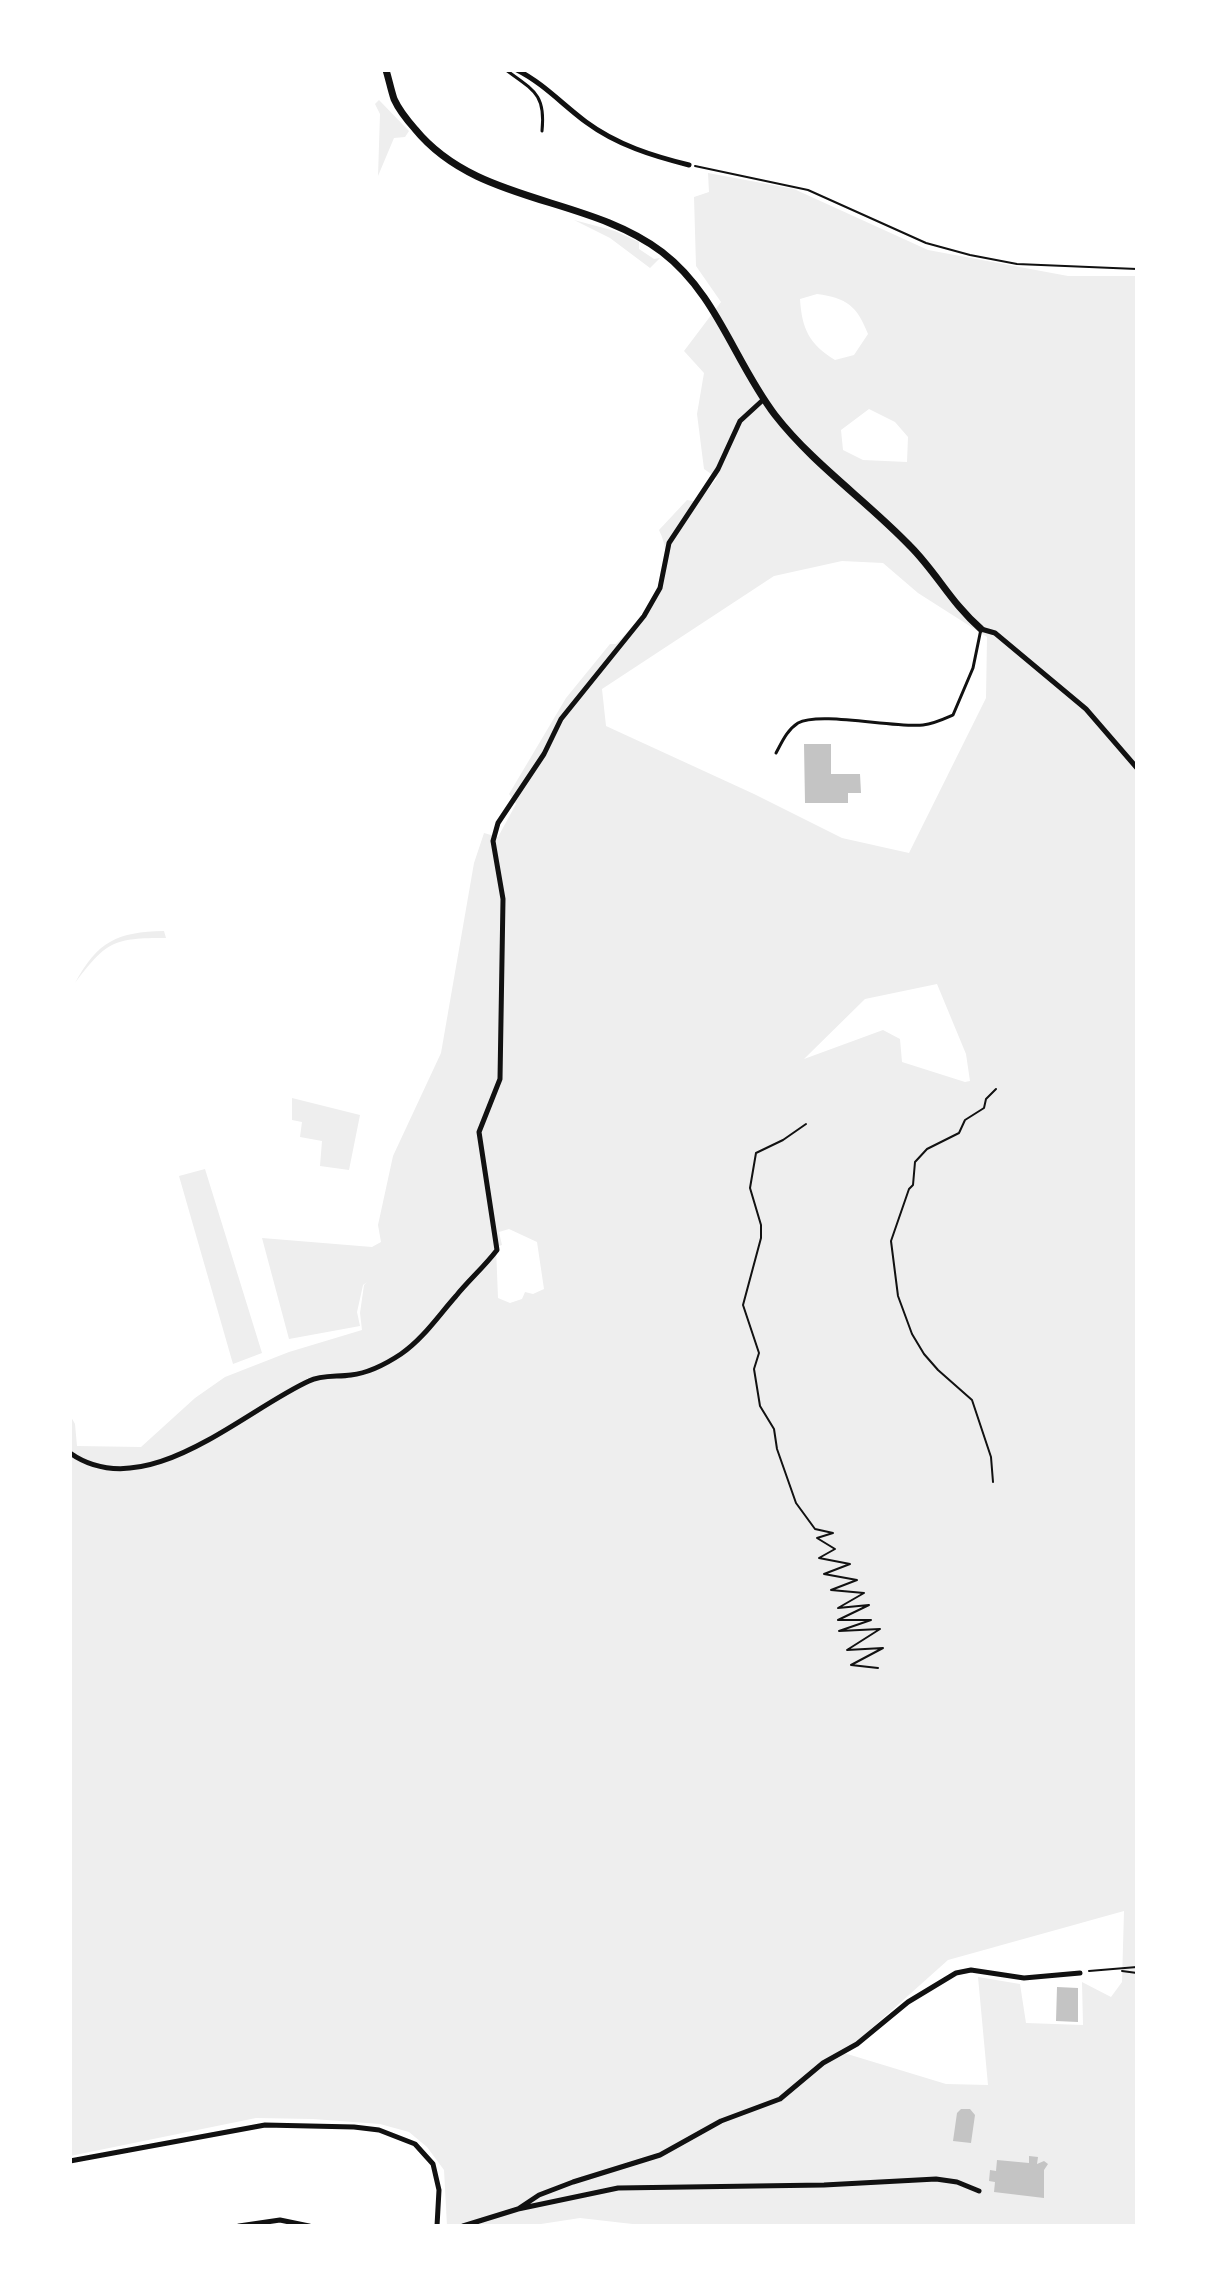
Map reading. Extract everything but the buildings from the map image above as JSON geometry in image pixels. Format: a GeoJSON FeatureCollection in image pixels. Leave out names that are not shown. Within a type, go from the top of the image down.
{"type":"FeatureCollection","features":[{"type":"Feature","properties":{"kind":"street"},"geometry":{"type":"LineString","coordinates":[[386,70],[396,102],[412,126],[440,156],[470,174],[605,221],[661,251],[699,288],[764,399],[795,438],[909,544],[950,599],[981,629],[995,633],[1086,709],[1137,768]]}},
{"type":"Feature","properties":{"kind":"street"},"geometry":{"type":"LineString","coordinates":[[517,70],[538,82],[605,135],[632,148],[689,165]]}},
{"type":"Feature","properties":{"kind":"street"},"geometry":{"type":"LineString","coordinates":[[70,1453],[118,1470],[146,1467],[185,1452],[311,1380],[354,1375],[380,1367],[404,1352],[424,1332],[497,1250],[479,1132],[500,1079],[503,899],[493,841],[498,823],[544,754],[561,719],[644,616],[660,588],[669,543],[718,469],[740,421],[764,399]]}},
{"type":"Feature","properties":{"kind":"street"},"geometry":{"type":"LineString","coordinates":[[518,2209],[539,2195],[573,2182],[660,2155],[721,2121],[780,2099],[823,2063],[857,2044],[908,2002],[956,1973],[971,1970],[1024,1978],[1080,1973]]}},
{"type":"Feature","properties":{"kind":"street"},"geometry":{"type":"LineString","coordinates":[[70,2161],[265,2125],[379,2130],[415,2144],[433,2164],[439,2190],[437,2226]]}},
{"type":"Feature","properties":{"kind":"street"},"geometry":{"type":"LineString","coordinates":[[463,2226],[518,2209],[618,2188],[824,2185],[936,2179],[957,2182],[979,2191]]}},
{"type":"Feature","properties":{"kind":"street"},"geometry":{"type":"LineString","coordinates":[[239,2226],[280,2220],[309,2226]]}},
{"type":"Feature","properties":{"kind":"lane"},"geometry":{"type":"LineString","coordinates":[[506,70],[540,97],[543,107],[542,131]]}},
{"type":"Feature","properties":{"kind":"lane"},"geometry":{"type":"LineString","coordinates":[[776,753],[789,730],[807,719],[927,725],[953,715],[973,668],[981,629]]}},
{"type":"Feature","properties":{"kind":"path"},"geometry":{"type":"LineString","coordinates":[[689,165],[808,190],[926,243],[970,255],[1017,264],[1137,269]]}},
{"type":"Feature","properties":{"kind":"path"},"geometry":{"type":"LineString","coordinates":[[993,1482],[991,1457],[972,1400],[938,1370],[912,1334],[898,1296],[891,1241],[913,1185],[915,1162],[927,1149],[959,1133],[965,1120],[984,1108],[986,1099],[996,1089]]}},
{"type":"Feature","properties":{"kind":"path"},"geometry":{"type":"LineString","coordinates":[[806,1124],[756,1153],[750,1188],[761,1225],[761,1238],[743,1305],[759,1353],[754,1369],[760,1406],[774,1429],[777,1449],[796,1503],[815,1529],[833,1533],[817,1538],[835,1549],[819,1558],[850,1564],[824,1574],[857,1580],[831,1590],[864,1593],[838,1608],[869,1605],[838,1620],[871,1620],[839,1631],[880,1629],[847,1650],[883,1648],[851,1665],[878,1668]]}},
{"type":"Feature","properties":{"kind":"path"},"geometry":{"type":"LineString","coordinates":[[1080,1973],[1137,1967]]}},
{"type":"Feature","properties":{"kind":"path"},"geometry":{"type":"LineString","coordinates":[[1119,1970],[1137,1973]]}},
{"type":"Feature","properties":{"kind":"shaded area"},"geometry":{"type":"Polygon","coordinates":[[[379,100],[409,131],[405,137],[394,138],[378,176],[380,114],[375,104],[379,100]]]}},
{"type":"Feature","properties":{"kind":"shaded area"},"geometry":{"type":"Polygon","coordinates":[[[708,173],[794,189],[928,250],[1068,276],[1137,276],[1137,2226],[650,2226],[580,2218],[528,2226],[447,2226],[444,2170],[427,2147],[409,2132],[380,2124],[313,2119],[256,2118],[70,2156],[70,1415],[75,1424],[77,1446],[141,1447],[195,1398],[225,1377],[289,1352],[362,1330],[360,1313],[367,1282],[363,1285],[357,1312],[360,1326],[289,1339],[262,1238],[372,1247],[381,1242],[378,1225],[393,1156],[441,1053],[474,863],[484,833],[498,837],[516,804],[509,794],[566,698],[610,644],[616,644],[628,632],[660,592],[666,564],[659,530],[687,500],[698,502],[717,478],[704,469],[697,414],[704,373],[684,351],[721,302],[696,266],[694,197],[709,192],[708,173]],[[817,294],[800,299],[805,327],[813,342],[835,360],[854,355],[868,334],[855,310],[843,301],[817,294]],[[869,409],[841,430],[843,450],[863,460],[907,462],[908,437],[895,422],[869,409]],[[842,561],[774,576],[602,689],[606,726],[842,838],[909,853],[986,698],[987,637],[918,593],[883,563],[842,561]],[[937,984],[865,999],[804,1059],[883,1030],[900,1039],[902,1062],[970,1081],[966,1054],[937,984]],[[509,1229],[499,1232],[502,1245],[496,1247],[498,1298],[510,1303],[522,1299],[525,1292],[533,1294],[544,1289],[537,1242],[509,1229]],[[1124,1911],[948,1960],[844,2053],[946,2084],[988,2085],[978,1977],[1020,1984],[1026,2023],[1083,2025],[1082,1982],[1111,1997],[1122,1982],[1124,1911]]]}},
{"type":"Feature","properties":{"kind":"shaded area"},"geometry":{"type":"Polygon","coordinates":[[[574,220],[615,231],[639,242],[639,249],[654,259],[660,258],[650,268],[610,238],[574,220]]]}},
{"type":"Feature","properties":{"kind":"shaded area"},"geometry":{"type":"Polygon","coordinates":[[[164,931],[166,938],[122,941],[104,950],[75,983],[92,957],[110,942],[134,934],[164,931]]]}},
{"type":"Feature","properties":{"kind":"shaded area"},"geometry":{"type":"Polygon","coordinates":[[[292,1098],[360,1115],[349,1170],[320,1166],[322,1141],[300,1137],[302,1122],[292,1120],[292,1098]]]}},
{"type":"Feature","properties":{"kind":"shaded area"},"geometry":{"type":"Polygon","coordinates":[[[205,1169],[262,1353],[233,1364],[179,1176],[205,1169]]]}}]}
